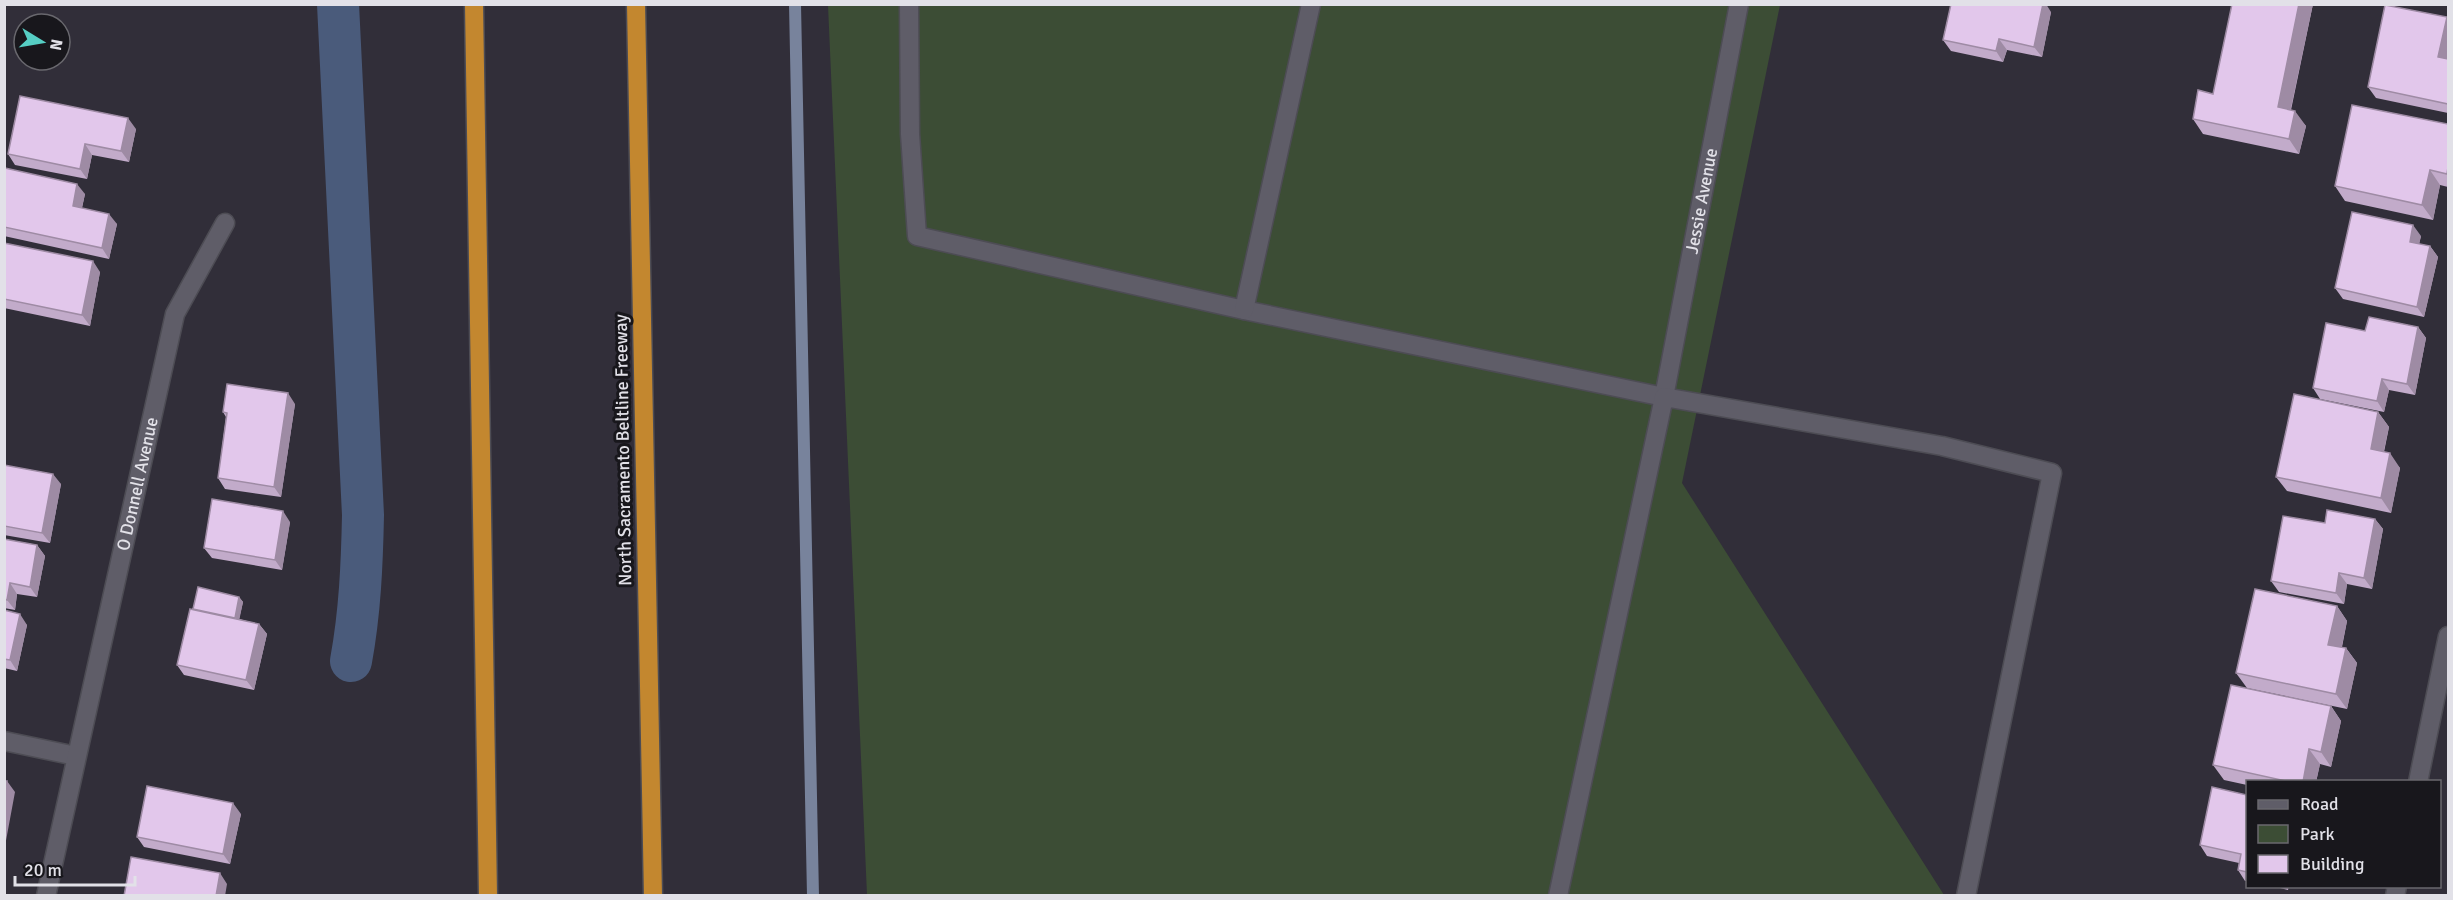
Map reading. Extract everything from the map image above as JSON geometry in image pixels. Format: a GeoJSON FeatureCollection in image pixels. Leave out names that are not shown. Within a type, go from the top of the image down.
{"type":"FeatureCollection","features":[{"type":"Feature","properties":{"kind":"highway"},"geometry":{"type":"LineString","coordinates":[[474,4],[488,896]]}},
{"type":"Feature","properties":{"kind":"highway","name":"North Sacramento Beltline Freeway"},"geometry":{"type":"LineString","coordinates":[[636,4],[653,896]]}},
{"type":"Feature","properties":{"kind":"street"},"geometry":{"type":"LineString","coordinates":[[909,4],[910,135],[917,236],[1244,310],[1664,397],[1942,446],[2052,473],[1966,896]]}},
{"type":"Feature","properties":{"kind":"street"},"geometry":{"type":"LineString","coordinates":[[1244,310],[1311,4]]}},
{"type":"Feature","properties":{"kind":"street","name":"Jessie Avenue"},"geometry":{"type":"LineString","coordinates":[[1558,896],[1664,397],[1739,4]]}},
{"type":"Feature","properties":{"kind":"street","name":"O Donnell Avenue"},"geometry":{"type":"LineString","coordinates":[[46,896],[175,314],[225,223]]}},
{"type":"Feature","properties":{"kind":"street"},"geometry":{"type":"LineString","coordinates":[[2418,780],[2448,636]]}},
{"type":"Feature","properties":{"kind":"street"},"geometry":{"type":"LineString","coordinates":[[4,741],[76,756]]}},
{"type":"Feature","properties":{"kind":"green space"},"geometry":{"type":"Polygon","coordinates":[[[828,5],[1780,5],[1682,483],[1944,895],[867,895],[828,5]]]}},
{"type":"Feature","properties":{"kind":"building"},"geometry":{"type":"Polygon","coordinates":[[[1951,4],[2043,4],[2034,47],[1999,39],[1996,51],[1943,40],[1951,4]]]}},
{"type":"Feature","properties":{"kind":"building"},"geometry":{"type":"Polygon","coordinates":[[[2232,4],[2299,4],[2278,107],[2295,111],[2289,139],[2193,119],[2198,90],[2213,94],[2232,4]]]}},
{"type":"Feature","properties":{"kind":"building"},"geometry":{"type":"Polygon","coordinates":[[[2385,5],[2447,17],[2438,57],[2448,59],[2448,104],[2368,87],[2385,5]]]}},
{"type":"Feature","properties":{"kind":"building"},"geometry":{"type":"Polygon","coordinates":[[[20,96],[128,118],[121,151],[85,144],[80,169],[8,154],[20,96]]]}},
{"type":"Feature","properties":{"kind":"building"},"geometry":{"type":"Polygon","coordinates":[[[2352,105],[2448,124],[2447,174],[2430,170],[2422,205],[2335,186],[2352,105]]]}},
{"type":"Feature","properties":{"kind":"building"},"geometry":{"type":"Polygon","coordinates":[[[5,168],[77,184],[73,206],[109,214],[102,248],[4,227],[5,168]]]}},
{"type":"Feature","properties":{"kind":"building"},"geometry":{"type":"Polygon","coordinates":[[[2352,212],[2413,225],[2410,242],[2430,246],[2417,307],[2335,288],[2352,212]]]}},
{"type":"Feature","properties":{"kind":"building"},"geometry":{"type":"Polygon","coordinates":[[[4,243],[93,261],[82,315],[4,299],[4,243]]]}},
{"type":"Feature","properties":{"kind":"building"},"geometry":{"type":"Polygon","coordinates":[[[2369,317],[2418,327],[2407,384],[2382,379],[2377,401],[2313,388],[2326,323],[2365,331],[2369,317]]]}},
{"type":"Feature","properties":{"kind":"building"},"geometry":{"type":"Polygon","coordinates":[[[227,384],[288,393],[274,487],[218,478],[227,413],[223,412],[227,384]]]}},
{"type":"Feature","properties":{"kind":"building"},"geometry":{"type":"Polygon","coordinates":[[[2294,394],[2378,412],[2371,449],[2390,453],[2381,498],[2276,477],[2294,394]]]}},
{"type":"Feature","properties":{"kind":"building"},"geometry":{"type":"Polygon","coordinates":[[[4,465],[53,474],[42,533],[4,526],[4,465]]]}},
{"type":"Feature","properties":{"kind":"building"},"geometry":{"type":"Polygon","coordinates":[[[212,499],[283,511],[275,560],[204,548],[212,499]]]}},
{"type":"Feature","properties":{"kind":"building"},"geometry":{"type":"Polygon","coordinates":[[[2327,510],[2375,519],[2364,578],[2339,573],[2336,593],[2271,581],[2283,516],[2325,523],[2327,510]]]}},
{"type":"Feature","properties":{"kind":"building"},"geometry":{"type":"Polygon","coordinates":[[[4,539],[37,545],[30,587],[10,583],[7,600],[4,599],[4,539]]]}},
{"type":"Feature","properties":{"kind":"building"},"geometry":{"type":"Polygon","coordinates":[[[198,587],[239,597],[235,618],[193,609],[198,587]]]}},
{"type":"Feature","properties":{"kind":"building"},"geometry":{"type":"Polygon","coordinates":[[[2255,589],[2337,606],[2328,645],[2346,648],[2336,694],[2236,673],[2255,589]]]}},
{"type":"Feature","properties":{"kind":"building"},"geometry":{"type":"Polygon","coordinates":[[[190,609],[259,624],[246,680],[177,665],[190,609]]]}},
{"type":"Feature","properties":{"kind":"building"},"geometry":{"type":"Polygon","coordinates":[[[4,610],[20,614],[10,660],[4,659],[4,610]]]}},
{"type":"Feature","properties":{"kind":"building"},"geometry":{"type":"Polygon","coordinates":[[[2231,685],[2331,706],[2321,752],[2309,749],[2303,780],[2281,780],[2213,765],[2231,685]]]}},
{"type":"Feature","properties":{"kind":"building"},"geometry":{"type":"Polygon","coordinates":[[[147,786],[233,803],[223,854],[137,837],[147,786]]]}},
{"type":"Feature","properties":{"kind":"building"},"geometry":{"type":"Polygon","coordinates":[[[2212,787],[2246,795],[2246,872],[2238,870],[2241,854],[2200,845],[2212,787]]]}},
{"type":"Feature","properties":{"kind":"building"},"geometry":{"type":"Polygon","coordinates":[[[131,857],[220,873],[216,896],[124,896],[131,857]]]}},
{"type":"Feature","properties":{"kind":"waterway"},"geometry":{"type":"LineString","coordinates":[[338,4],[363,515],[360,588],[351,661]]}},
{"type":"Feature","properties":{"kind":"waterway"},"geometry":{"type":"LineString","coordinates":[[795,4],[813,896]]}}]}
